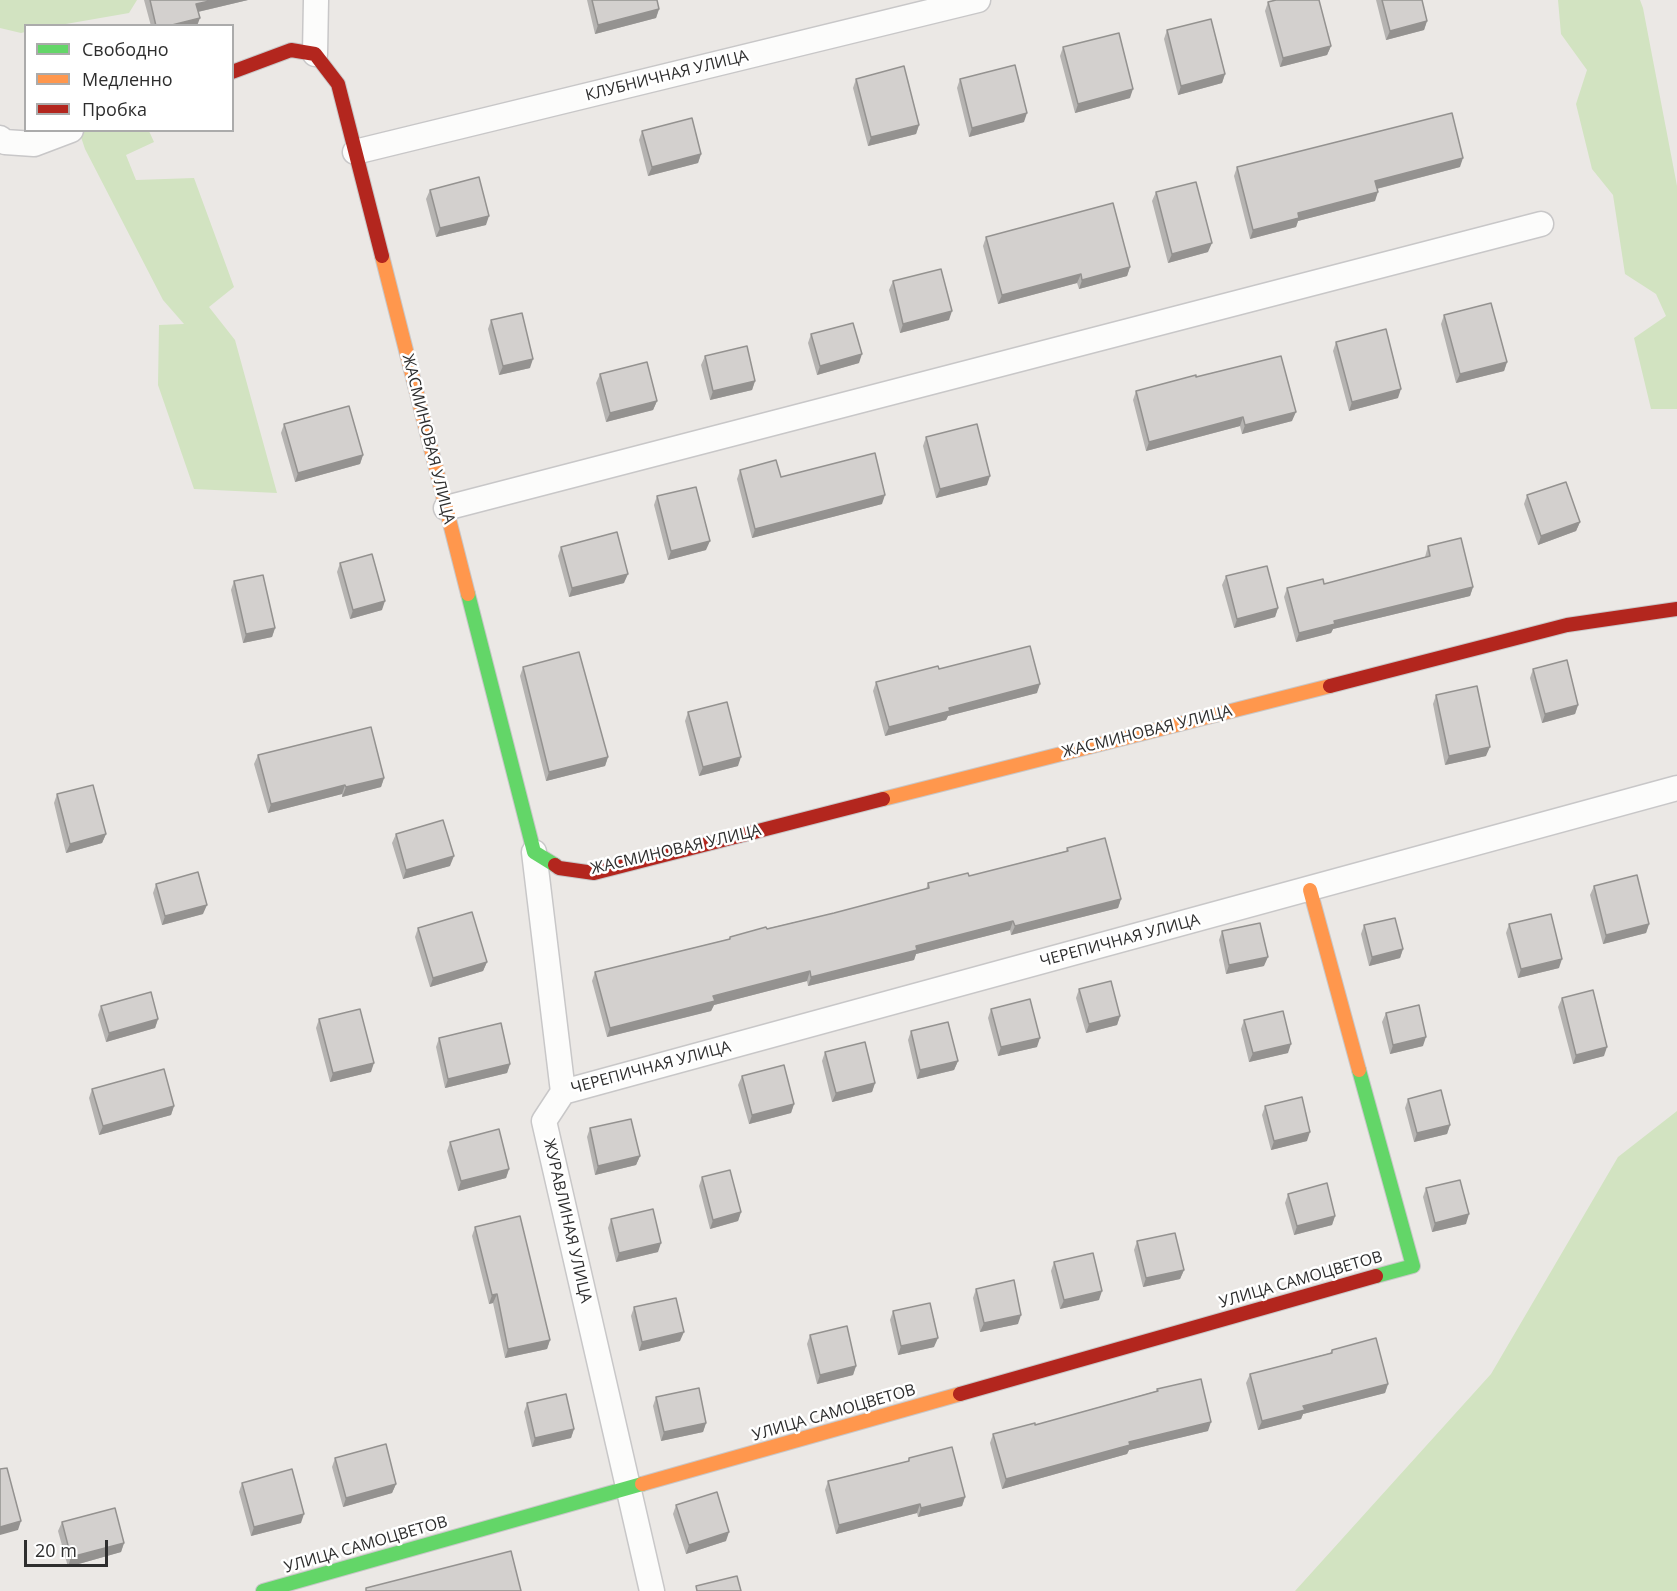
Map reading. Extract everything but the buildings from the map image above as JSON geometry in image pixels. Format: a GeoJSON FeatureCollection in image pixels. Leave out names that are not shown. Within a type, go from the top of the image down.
{"type":"FeatureCollection","features":[{"type":"Feature","properties":{"kind":"street"},"geometry":{"type":"LineString","coordinates":[[234,71],[291,50],[315,54],[316,0]]}},
{"type":"Feature","properties":{"kind":"street","name":"КЛУБНИЧНАЯ УЛИЦА"},"geometry":{"type":"LineString","coordinates":[[355,152],[978,0]]}},
{"type":"Feature","properties":{"kind":"street","name":"ЖАСМИНОВАЯ УЛИЦА"},"geometry":{"type":"LineString","coordinates":[[315,54],[338,84],[534,852],[559,868],[594,873],[1566,625],[1677,609]]}},
{"type":"Feature","properties":{"kind":"street"},"geometry":{"type":"LineString","coordinates":[[0,154],[66,132]]}},
{"type":"Feature","properties":{"kind":"street"},"geometry":{"type":"LineString","coordinates":[[0,138],[5,142],[34,144]]}},
{"type":"Feature","properties":{"kind":"street"},"geometry":{"type":"LineString","coordinates":[[446,508],[1541,224]]}},
{"type":"Feature","properties":{"kind":"street","name":"ЧЕРЕПИЧНАЯ УЛИЦА"},"geometry":{"type":"LineString","coordinates":[[563,1092],[1677,788]]}},
{"type":"Feature","properties":{"kind":"street"},"geometry":{"type":"LineString","coordinates":[[534,852],[563,1092]]}},
{"type":"Feature","properties":{"kind":"street","name":"УЛИЦА САМОЦВЕТОВ"},"geometry":{"type":"LineString","coordinates":[[263,1591],[1413,1266],[1310,890]]}},
{"type":"Feature","properties":{"kind":"street","name":"ЖУРАВЛИНАЯ УЛИЦА"},"geometry":{"type":"LineString","coordinates":[[563,1092],[544,1121],[652,1591]]}},
{"type":"Feature","properties":{"kind":"green space"},"geometry":{"type":"Polygon","coordinates":[[[0,0],[137,0],[129,13],[66,24],[24,24],[24,32],[21,33],[0,28],[0,0]]]}},
{"type":"Feature","properties":{"kind":"green space"},"geometry":{"type":"Polygon","coordinates":[[[1558,0],[1640,0],[1643,8],[1677,186],[1677,409],[1651,409],[1634,338],[1666,316],[1656,294],[1625,274],[1613,195],[1592,169],[1576,104],[1587,70],[1561,34],[1558,0]]]}},
{"type":"Feature","properties":{"kind":"green space"},"geometry":{"type":"Polygon","coordinates":[[[79,132],[149,132],[154,142],[126,155],[136,180],[194,178],[234,287],[209,307],[235,340],[277,493],[194,489],[158,385],[159,325],[184,324],[163,300],[85,149],[79,132]]]}},
{"type":"Feature","properties":{"kind":"green space"},"geometry":{"type":"Polygon","coordinates":[[[1677,1111],[1677,1591],[1295,1591],[1491,1374],[1618,1157],[1677,1111]]]}},
{"type":"Feature","properties":{"kind":"traffic: fast"},"geometry":{"type":"LineString","coordinates":[[468,594],[534,852],[555,865]]}},
{"type":"Feature","properties":{"kind":"traffic: fast"},"geometry":{"type":"LineString","coordinates":[[1359,1070],[1413,1266],[1376,1276]]}},
{"type":"Feature","properties":{"kind":"traffic: fast"},"geometry":{"type":"LineString","coordinates":[[263,1591],[642,1484]]}},
{"type":"Feature","properties":{"kind":"traffic: slow"},"geometry":{"type":"LineString","coordinates":[[382,256],[468,594]]}},
{"type":"Feature","properties":{"kind":"traffic: slow"},"geometry":{"type":"LineString","coordinates":[[883,799],[1330,686]]}},
{"type":"Feature","properties":{"kind":"traffic: slow"},"geometry":{"type":"LineString","coordinates":[[1310,890],[1359,1070]]}},
{"type":"Feature","properties":{"kind":"traffic: slow"},"geometry":{"type":"LineString","coordinates":[[642,1484],[960,1394]]}},
{"type":"Feature","properties":{"kind":"traffic: jam"},"geometry":{"type":"LineString","coordinates":[[234,71],[291,50],[315,54],[338,84],[382,256]]}},
{"type":"Feature","properties":{"kind":"traffic: jam"},"geometry":{"type":"LineString","coordinates":[[1330,686],[1567,625],[1677,609]]}},
{"type":"Feature","properties":{"kind":"traffic: jam"},"geometry":{"type":"LineString","coordinates":[[555,865],[559,868],[594,873],[883,799]]}},
{"type":"Feature","properties":{"kind":"traffic: jam"},"geometry":{"type":"LineString","coordinates":[[960,1394],[1376,1276]]}}]}
